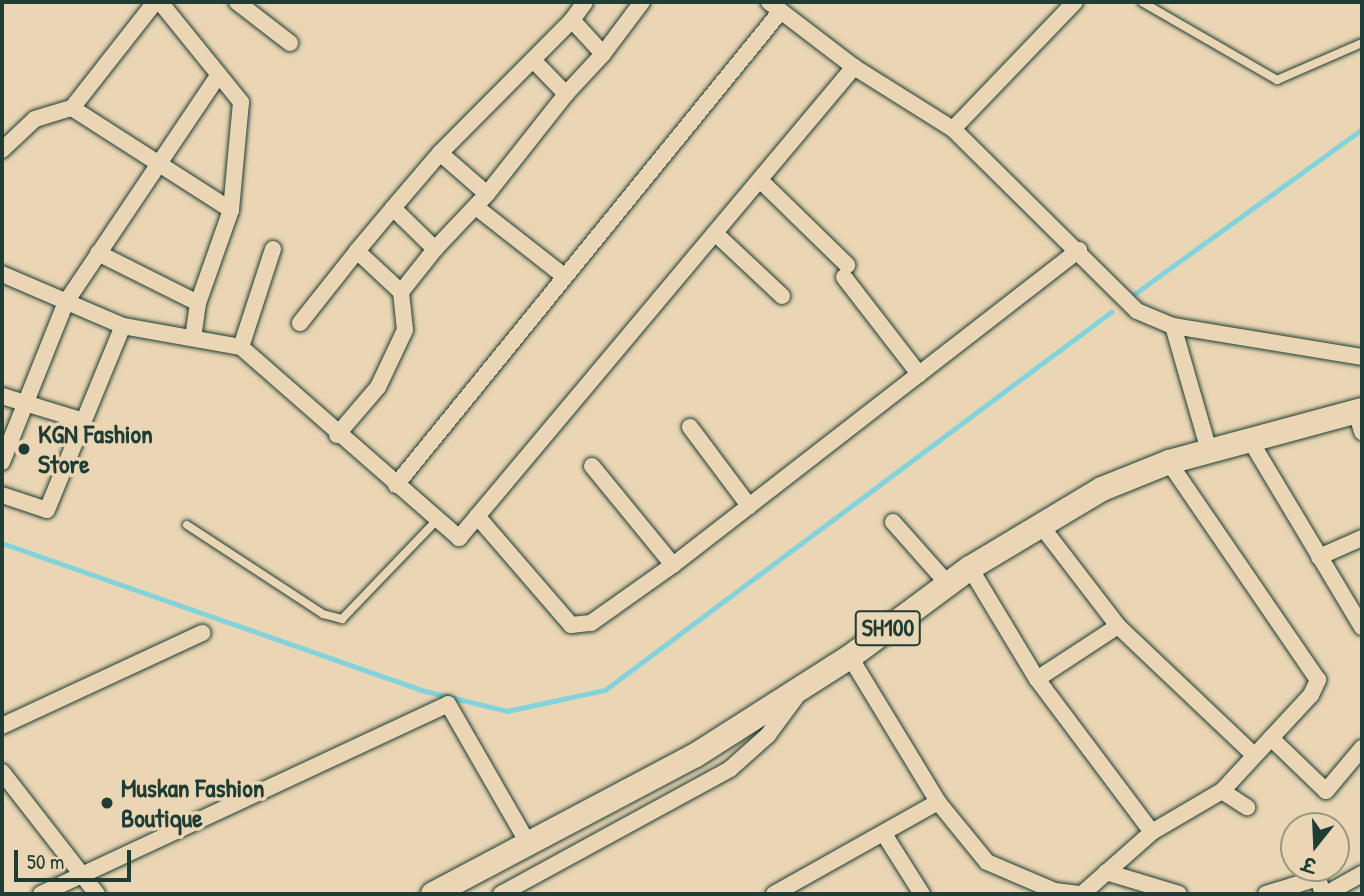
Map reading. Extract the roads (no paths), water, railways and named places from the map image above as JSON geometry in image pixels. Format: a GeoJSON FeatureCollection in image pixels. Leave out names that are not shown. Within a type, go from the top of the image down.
{"type":"FeatureCollection","features":[{"type":"Feature","properties":{"kind":"main road","name":"SH100"},"geometry":{"type":"LineString","coordinates":[[433,894],[696,755],[850,657],[947,583],[1040,523],[1169,462],[1250,440],[1360,418]]}},
{"type":"Feature","properties":{"kind":"street"},"geometry":{"type":"LineString","coordinates":[[2,150],[36,119],[72,108],[158,2],[241,102],[230,210],[198,303],[193,338]]}},
{"type":"Feature","properties":{"kind":"street"},"geometry":{"type":"LineString","coordinates":[[237,2],[290,43]]}},
{"type":"Feature","properties":{"kind":"street"},"geometry":{"type":"LineString","coordinates":[[300,323],[440,153],[572,20],[585,2]]}},
{"type":"Feature","properties":{"kind":"street"},"geometry":{"type":"LineString","coordinates":[[401,292],[435,249],[487,194],[566,94],[603,54],[642,2]]}},
{"type":"Feature","properties":{"kind":"street"},"geometry":{"type":"LineString","coordinates":[[953,129],[1075,2]]}},
{"type":"Feature","properties":{"kind":"street"},"geometry":{"type":"LineString","coordinates":[[396,485],[564,276],[774,7],[854,67],[953,129],[1137,310],[1173,326],[1362,357]]}},
{"type":"Feature","properties":{"kind":"street"},"geometry":{"type":"LineString","coordinates":[[572,20],[603,54]]}},
{"type":"Feature","properties":{"kind":"street"},"geometry":{"type":"LineString","coordinates":[[533,60],[566,94]]}},
{"type":"Feature","properties":{"kind":"street"},"geometry":{"type":"LineString","coordinates":[[2,274],[123,326],[241,347],[337,435],[459,538],[854,67]]}},
{"type":"Feature","properties":{"kind":"street"},"geometry":{"type":"LineString","coordinates":[[2,462],[66,302],[217,76]]}},
{"type":"Feature","properties":{"kind":"street"},"geometry":{"type":"LineString","coordinates":[[72,108],[156,167],[230,210]]}},
{"type":"Feature","properties":{"kind":"street"},"geometry":{"type":"LineString","coordinates":[[440,153],[487,194]]}},
{"type":"Feature","properties":{"kind":"street"},"geometry":{"type":"LineString","coordinates":[[760,180],[846,271],[919,374]]}},
{"type":"Feature","properties":{"kind":"street"},"geometry":{"type":"LineString","coordinates":[[475,206],[564,276]]}},
{"type":"Feature","properties":{"kind":"street"},"geometry":{"type":"LineString","coordinates":[[393,208],[435,249]]}},
{"type":"Feature","properties":{"kind":"street"},"geometry":{"type":"LineString","coordinates":[[715,233],[782,296]]}},
{"type":"Feature","properties":{"kind":"street"},"geometry":{"type":"LineString","coordinates":[[241,347],[273,249]]}},
{"type":"Feature","properties":{"kind":"street"},"geometry":{"type":"LineString","coordinates":[[477,516],[571,625],[591,623],[673,565],[1079,250]]}},
{"type":"Feature","properties":{"kind":"street"},"geometry":{"type":"LineString","coordinates":[[337,435],[378,387],[405,330],[401,292],[357,251]]}},
{"type":"Feature","properties":{"kind":"street"},"geometry":{"type":"LineString","coordinates":[[98,253],[198,303]]}},
{"type":"Feature","properties":{"kind":"street"},"geometry":{"type":"LineString","coordinates":[[2,495],[47,510],[123,326]]}},
{"type":"Feature","properties":{"kind":"street"},"geometry":{"type":"LineString","coordinates":[[1173,326],[1209,451]]}},
{"type":"Feature","properties":{"kind":"street"},"geometry":{"type":"LineString","coordinates":[[2,396],[84,421]]}},
{"type":"Feature","properties":{"kind":"street"},"geometry":{"type":"LineString","coordinates":[[690,427],[749,506]]}},
{"type":"Feature","properties":{"kind":"street"},"geometry":{"type":"LineString","coordinates":[[1250,440],[1362,626]]}},
{"type":"Feature","properties":{"kind":"street"},"geometry":{"type":"LineString","coordinates":[[850,657],[938,802],[987,862],[1054,893],[1082,894],[1152,832],[1222,791],[1253,754],[1271,738],[1318,680],[1169,462]]}},
{"type":"Feature","properties":{"kind":"street"},"geometry":{"type":"LineString","coordinates":[[592,466],[673,565]]}},
{"type":"Feature","properties":{"kind":"street"},"geometry":{"type":"LineString","coordinates":[[893,522],[947,583]]}},
{"type":"Feature","properties":{"kind":"street"},"geometry":{"type":"LineString","coordinates":[[1040,523],[1118,626],[1253,754]]}},
{"type":"Feature","properties":{"kind":"street"},"geometry":{"type":"LineString","coordinates":[[1319,557],[1362,538]]}},
{"type":"Feature","properties":{"kind":"street"},"geometry":{"type":"LineString","coordinates":[[970,568],[1037,678],[1152,832]]}},
{"type":"Feature","properties":{"kind":"street"},"geometry":{"type":"LineString","coordinates":[[1037,678],[1118,626]]}},
{"type":"Feature","properties":{"kind":"street"},"geometry":{"type":"LineString","coordinates":[[2,726],[202,633]]}},
{"type":"Feature","properties":{"kind":"street"},"geometry":{"type":"LineString","coordinates":[[501,894],[730,769],[768,735],[803,686]]}},
{"type":"Feature","properties":{"kind":"street"},"geometry":{"type":"LineString","coordinates":[[41,894],[448,704],[528,845]]}},
{"type":"Feature","properties":{"kind":"street"},"geometry":{"type":"LineString","coordinates":[[1271,738],[1326,791],[1362,748]]}},
{"type":"Feature","properties":{"kind":"street"},"geometry":{"type":"LineString","coordinates":[[2,772],[97,894]]}},
{"type":"Feature","properties":{"kind":"street"},"geometry":{"type":"LineString","coordinates":[[1222,791],[1247,807]]}},
{"type":"Feature","properties":{"kind":"street"},"geometry":{"type":"LineString","coordinates":[[774,894],[938,802]]}},
{"type":"Feature","properties":{"kind":"street"},"geometry":{"type":"LineString","coordinates":[[884,834],[918,892]]}},
{"type":"Feature","properties":{"kind":"street"},"geometry":{"type":"LineString","coordinates":[[1106,872],[1179,894]]}},
{"type":"Feature","properties":{"kind":"street"},"geometry":{"type":"LineString","coordinates":[[1266,894],[1318,878],[1324,894],[1362,874]]}},
{"type":"Feature","properties":{"kind":"lane"},"geometry":{"type":"LineString","coordinates":[[1142,2],[1278,80],[1362,43]]}},
{"type":"Feature","properties":{"kind":"lane"},"geometry":{"type":"LineString","coordinates":[[187,525],[323,614],[342,619],[437,520]]}},
{"type":"Feature","properties":{"kind":"waterway"},"geometry":{"type":"LineString","coordinates":[[1133,295],[1362,129]]}},
{"type":"Feature","properties":{"kind":"waterway"},"geometry":{"type":"LineString","coordinates":[[2,543],[421,690],[507,711],[605,690],[1111,312]]}},
{"type":"Feature","properties":{"kind":"place","name":"KGN Fashion Store"},"geometry":{"type":"Point","coordinates":[24,449]}},
{"type":"Feature","properties":{"kind":"place","name":"Muskan Fashion Boutique"},"geometry":{"type":"Point","coordinates":[107,803]}}]}
